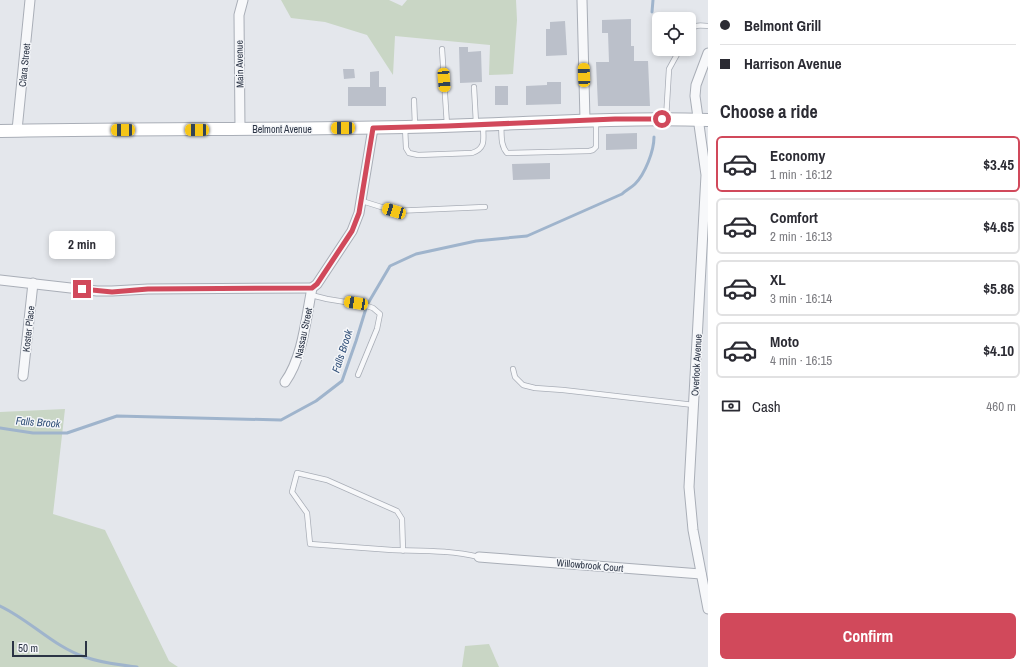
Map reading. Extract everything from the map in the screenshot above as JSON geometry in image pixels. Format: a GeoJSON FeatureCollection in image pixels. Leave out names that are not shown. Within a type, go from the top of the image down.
{"type":"FeatureCollection","features":[{"type":"Feature","properties":{"kind":"main road","name":"Belmont Avenue"},"geometry":{"type":"LineString","coordinates":[[0,130],[373,128],[590,120],[703,120]]}},
{"type":"Feature","properties":{"kind":"street","name":"Clara Street"},"geometry":{"type":"LineString","coordinates":[[17,130],[30,0]]}},
{"type":"Feature","properties":{"kind":"street","name":"Main Avenue"},"geometry":{"type":"LineString","coordinates":[[240,129],[239,15],[243,0]]}},
{"type":"Feature","properties":{"kind":"street"},"geometry":{"type":"LineString","coordinates":[[582,0],[590,120]]}},
{"type":"Feature","properties":{"kind":"street","name":"Overlook Avenue"},"geometry":{"type":"LineString","coordinates":[[708,53],[696,85],[695,103],[703,120],[707,167],[707,206],[689,487],[693,530],[708,609]]}},
{"type":"Feature","properties":{"kind":"street","name":"Nassau Street"},"geometry":{"type":"LineString","coordinates":[[285,382],[297,361],[312,292],[352,231],[359,213],[373,128]]}},
{"type":"Feature","properties":{"kind":"street"},"geometry":{"type":"LineString","coordinates":[[0,280],[112,292],[148,289],[312,292]]}},
{"type":"Feature","properties":{"kind":"street","name":"Koster Place"},"geometry":{"type":"LineString","coordinates":[[23,376],[33,283]]}},
{"type":"Feature","properties":{"kind":"street","name":"Willowbrook Court"},"geometry":{"type":"LineString","coordinates":[[479,556],[701,574]]}},
{"type":"Feature","properties":{"kind":"lane"},"geometry":{"type":"LineString","coordinates":[[696,25],[698,24],[708,26]]}},
{"type":"Feature","properties":{"kind":"lane"},"geometry":{"type":"LineString","coordinates":[[442,49],[447,126]]}},
{"type":"Feature","properties":{"kind":"lane"},"geometry":{"type":"LineString","coordinates":[[666,119],[669,69],[676,56]]}},
{"type":"Feature","properties":{"kind":"lane"},"geometry":{"type":"LineString","coordinates":[[414,100],[406,148],[409,153],[418,155],[472,153],[479,150],[483,145],[474,87]]}},
{"type":"Feature","properties":{"kind":"lane"},"geometry":{"type":"LineString","coordinates":[[501,124],[502,144],[507,153],[589,151],[596,147],[590,120]]}},
{"type":"Feature","properties":{"kind":"lane"},"geometry":{"type":"LineString","coordinates":[[362,201],[394,211],[485,208]]}},
{"type":"Feature","properties":{"kind":"lane"},"geometry":{"type":"LineString","coordinates":[[312,292],[327,299],[364,305],[373,308],[380,314],[377,329],[358,375]]}},
{"type":"Feature","properties":{"kind":"lane"},"geometry":{"type":"LineString","coordinates":[[513,369],[515,377],[523,385],[535,388],[694,405]]}},
{"type":"Feature","properties":{"kind":"lane"},"geometry":{"type":"LineString","coordinates":[[403,550],[402,519],[396,511],[326,480],[297,473],[292,492],[306,513],[310,544],[403,550],[433,551],[479,556]]}},
{"type":"Feature","properties":{"kind":"green space"},"geometry":{"type":"Polygon","coordinates":[[[281,0],[389,0],[402,6],[407,0],[516,0],[517,20],[513,74],[489,75],[490,45],[395,36],[393,75],[367,35],[325,22],[291,18],[281,0]]]}},
{"type":"Feature","properties":{"kind":"green space"},"geometry":{"type":"Polygon","coordinates":[[[65,409],[53,514],[105,530],[169,661],[178,667],[0,667],[0,412],[65,409]]]}},
{"type":"Feature","properties":{"kind":"green space"},"geometry":{"type":"Polygon","coordinates":[[[489,644],[499,667],[462,667],[465,646],[489,644]]]}},
{"type":"Feature","properties":{"kind":"building"},"geometry":{"type":"Polygon","coordinates":[[[631,19],[631,46],[634,46],[634,61],[648,61],[650,106],[598,106],[596,62],[609,62],[608,33],[602,33],[602,20],[631,19]]]}},
{"type":"Feature","properties":{"kind":"building"},"geometry":{"type":"Polygon","coordinates":[[[565,21],[567,55],[546,56],[546,29],[550,29],[550,22],[565,21]]]}},
{"type":"Feature","properties":{"kind":"building"},"geometry":{"type":"Polygon","coordinates":[[[459,47],[468,47],[468,52],[481,51],[482,82],[460,83],[459,47]]]}},
{"type":"Feature","properties":{"kind":"building"},"geometry":{"type":"Polygon","coordinates":[[[343,69],[354,69],[355,78],[344,79],[343,69]]]}},
{"type":"Feature","properties":{"kind":"building"},"geometry":{"type":"Polygon","coordinates":[[[379,71],[379,87],[386,87],[386,106],[348,106],[348,87],[370,87],[370,72],[379,71]]]}},
{"type":"Feature","properties":{"kind":"building"},"geometry":{"type":"Polygon","coordinates":[[[547,82],[561,82],[561,104],[526,105],[526,86],[547,85],[547,82]]]}},
{"type":"Feature","properties":{"kind":"building"},"geometry":{"type":"Polygon","coordinates":[[[495,86],[508,86],[508,105],[495,105],[495,86]]]}},
{"type":"Feature","properties":{"kind":"building"},"geometry":{"type":"Polygon","coordinates":[[[637,133],[637,149],[606,150],[606,134],[637,133]]]}},
{"type":"Feature","properties":{"kind":"building"},"geometry":{"type":"Polygon","coordinates":[[[550,163],[550,179],[513,180],[512,164],[550,163]]]}},
{"type":"Feature","properties":{"kind":"waterway","name":"Falls Brook"},"geometry":{"type":"LineString","coordinates":[[652,12],[653,0]]}},
{"type":"Feature","properties":{"kind":"waterway","name":"Falls Brook"},"geometry":{"type":"LineString","coordinates":[[0,428],[33,433],[67,433],[117,416],[281,420],[316,401],[342,381],[367,305],[390,266],[416,254],[476,241],[527,236],[622,194],[639,180],[651,155],[654,137]]}},
{"type":"Feature","properties":{"kind":"waterway"},"geometry":{"type":"LineString","coordinates":[[0,606],[22,618],[52,640],[74,653],[111,664],[137,667]]}},
{"type":"Feature","properties":{"kind":"route"},"geometry":{"type":"LineString","coordinates":[[82,289],[112,292],[148,289],[312,288],[317,284],[352,231],[359,213],[373,128],[615,119],[662,119]]}}]}
